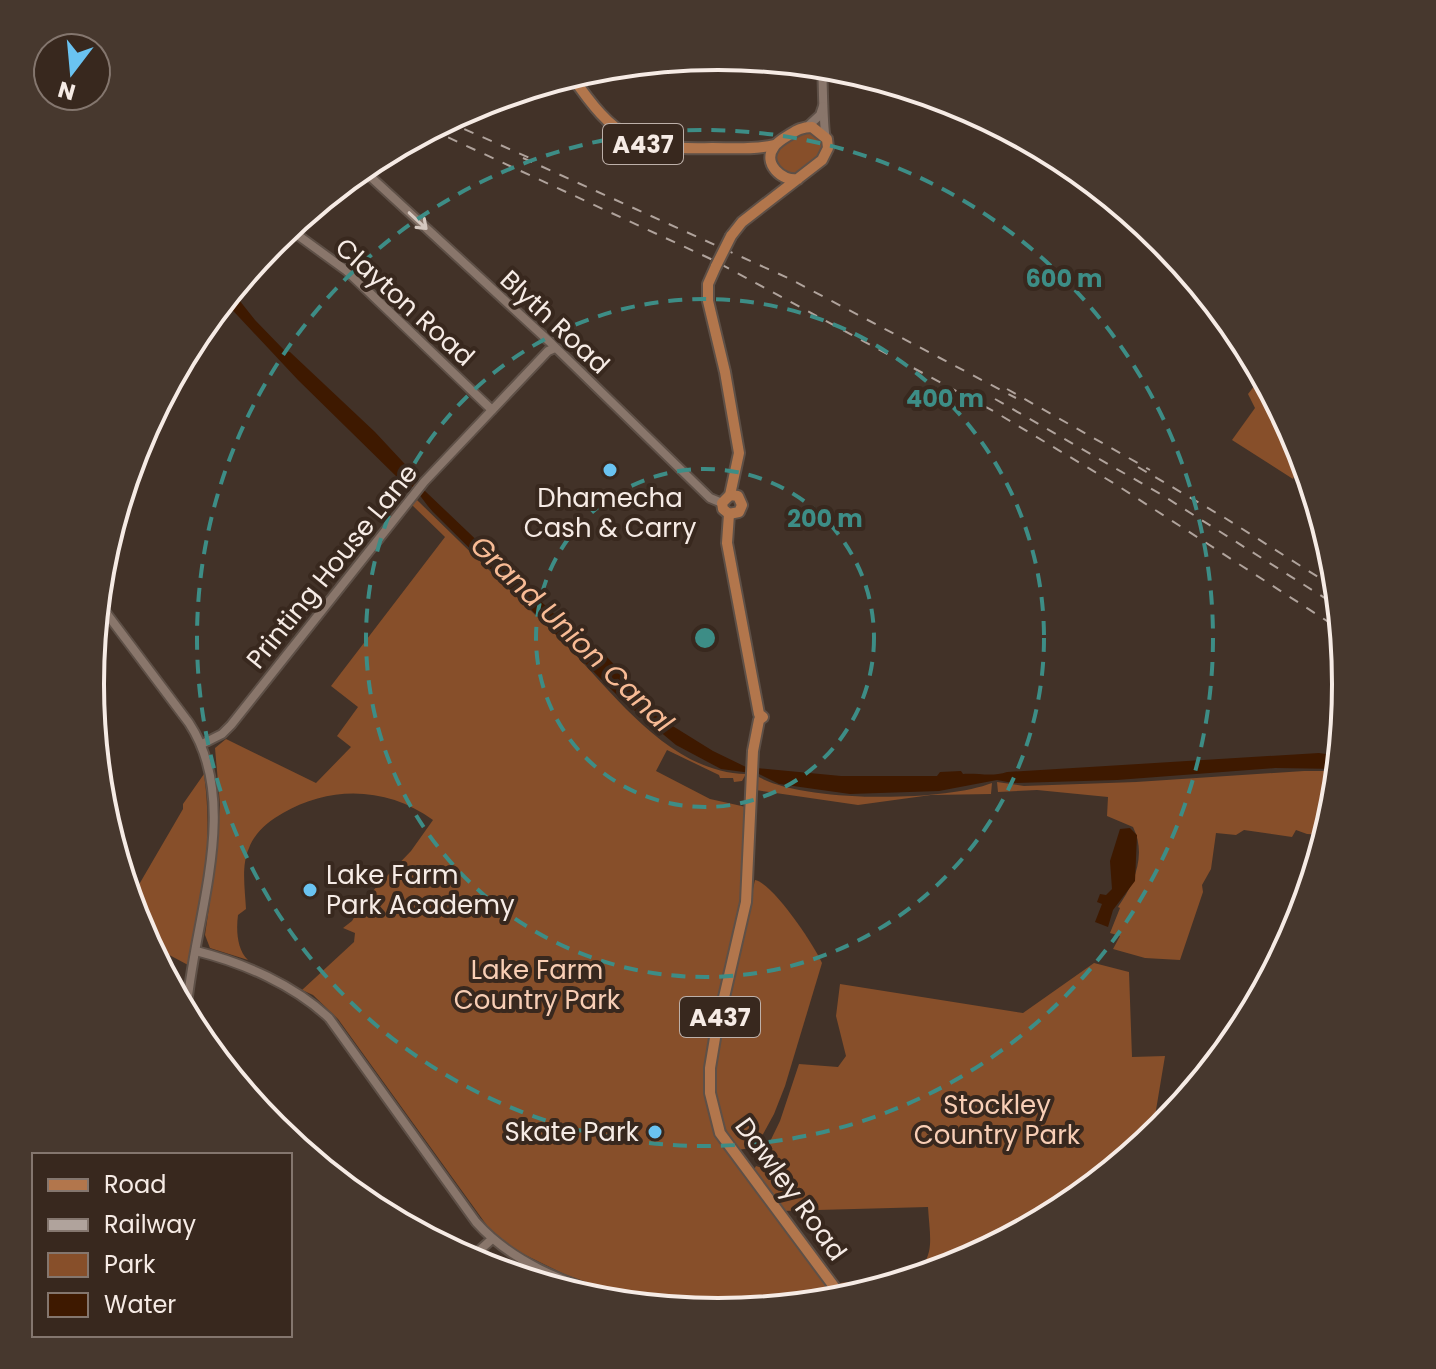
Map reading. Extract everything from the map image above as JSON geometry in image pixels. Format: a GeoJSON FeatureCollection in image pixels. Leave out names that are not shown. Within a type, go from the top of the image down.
{"type":"FeatureCollection","features":[{"type":"Feature","properties":{"kind":"main road","name":"A437"},"geometry":{"type":"LineString","coordinates":[[580,86],[607,122],[635,141],[676,148],[774,145]]}},
{"type":"Feature","properties":{"kind":"main road"},"geometry":{"type":"LineString","coordinates":[[776,197],[780,183],[770,160],[774,145],[799,128],[807,127],[816,129],[827,139]]}},
{"type":"Feature","properties":{"kind":"main road","name":"Dawley Road"},"geometry":{"type":"LineString","coordinates":[[827,139],[828,148],[822,160],[742,222],[731,236],[708,284],[708,301],[725,372],[739,453],[726,499],[738,496],[742,505],[739,512],[729,514],[727,543],[759,717],[752,762],[746,902],[710,1068],[713,1112],[720,1133],[835,1288]]}},
{"type":"Feature","properties":{"kind":"main road"},"geometry":{"type":"LineString","coordinates":[[745,148],[786,179],[798,179]]}},
{"type":"Feature","properties":{"kind":"main road"},"geometry":{"type":"LineString","coordinates":[[726,499],[723,509],[729,514]]}},
{"type":"Feature","properties":{"kind":"street"},"geometry":{"type":"LineString","coordinates":[[823,79],[825,120],[822,130],[827,139]]}},
{"type":"Feature","properties":{"kind":"street"},"geometry":{"type":"LineString","coordinates":[[807,127],[820,115],[824,94]]}},
{"type":"Feature","properties":{"kind":"street","name":"Blyth Road"},"geometry":{"type":"LineString","coordinates":[[372,178],[555,348],[710,498],[726,499]]}},
{"type":"Feature","properties":{"kind":"street","name":"Clayton Road"},"geometry":{"type":"LineString","coordinates":[[298,236],[347,271],[492,410]]}},
{"type":"Feature","properties":{"kind":"street","name":"Printing House Lane"},"geometry":{"type":"LineString","coordinates":[[202,744],[222,734],[231,725],[410,498],[548,351],[555,348]]}},
{"type":"Feature","properties":{"kind":"street"},"geometry":{"type":"LineString","coordinates":[[108,615],[163,686],[202,744],[210,773],[213,809],[208,871],[188,996]]}},
{"type":"Feature","properties":{"kind":"street"},"geometry":{"type":"LineString","coordinates":[[196,951],[246,967],[308,1000],[329,1018],[452,1189],[492,1239],[536,1268],[566,1280]]}},
{"type":"Feature","properties":{"kind":"street"},"geometry":{"type":"LineString","coordinates":[[479,1250],[492,1239]]}},
{"type":"Feature","properties":{"kind":"green space"},"geometry":{"type":"Polygon","coordinates":[[[809,132],[820,139],[819,156],[797,175],[784,172],[775,160],[783,145],[799,134],[809,132]]]}},
{"type":"Feature","properties":{"kind":"green space"},"geometry":{"type":"Polygon","coordinates":[[[1255,386],[1286,449],[1295,474],[1293,479],[1232,440],[1255,408],[1248,394],[1255,386]]]}},
{"type":"Feature","properties":{"kind":"green space","name":"Lake Farm Country Park"},"geometry":{"type":"Polygon","coordinates":[[[417,500],[644,726],[691,759],[718,770],[746,774],[742,781],[720,778],[667,750],[656,771],[710,799],[746,807],[741,914],[706,1070],[705,1098],[713,1126],[734,1162],[829,1289],[758,1298],[718,1299],[678,1298],[602,1288],[564,1274],[515,1250],[488,1227],[338,1019],[313,995],[302,990],[354,942],[355,933],[343,928],[352,921],[366,898],[411,851],[433,820],[416,809],[378,796],[340,794],[301,804],[283,813],[255,837],[245,862],[246,909],[238,915],[237,927],[239,945],[248,960],[210,948],[205,935],[220,805],[215,748],[226,739],[316,783],[351,747],[337,736],[358,707],[331,686],[445,537],[412,505],[417,500]]]}},
{"type":"Feature","properties":{"kind":"green space"},"geometry":{"type":"Polygon","coordinates":[[[1326,771],[1314,834],[1296,830],[1292,837],[1244,830],[1236,835],[1216,833],[1211,869],[1202,885],[1203,892],[1180,960],[1145,958],[1113,949],[1120,936],[1110,933],[1118,907],[1137,869],[1139,848],[1133,827],[1107,816],[1108,797],[1037,790],[998,792],[997,782],[1024,786],[1326,771]]]}},
{"type":"Feature","properties":{"kind":"green space"},"geometry":{"type":"Polygon","coordinates":[[[204,774],[208,822],[205,870],[199,918],[188,965],[166,953],[138,887],[183,809],[183,804],[204,774]]]}},
{"type":"Feature","properties":{"kind":"green space"},"geometry":{"type":"Polygon","coordinates":[[[757,776],[778,785],[806,791],[873,797],[941,794],[992,783],[991,794],[931,795],[858,805],[756,790],[757,776]]]}},
{"type":"Feature","properties":{"kind":"green space"},"geometry":{"type":"Polygon","coordinates":[[[755,880],[782,903],[822,963],[774,1114],[756,1147],[738,1150],[720,1112],[713,1070],[755,880]]]}},
{"type":"Feature","properties":{"kind":"green space","name":"Stockley Country Park"},"geometry":{"type":"Polygon","coordinates":[[[1094,963],[1129,972],[1132,1057],[1165,1056],[1155,1117],[1092,1172],[1025,1217],[990,1236],[924,1263],[930,1242],[928,1207],[781,1211],[752,1173],[756,1166],[762,1168],[763,1156],[780,1121],[799,1064],[838,1067],[846,1056],[836,1016],[840,984],[1023,1013],[1094,963]]]}},
{"type":"Feature","properties":{"kind":"green space","name":"Stockley Country Park"},"geometry":{"type":"Polygon","coordinates":[[[858,1282],[835,1288],[833,1285],[858,1282]]]}},
{"type":"Feature","properties":{"kind":"water","name":"Grand Union Canal"},"geometry":{"type":"Polygon","coordinates":[[[239,300],[285,351],[290,352],[375,432],[416,476],[415,479],[425,491],[590,648],[603,653],[638,689],[646,705],[663,720],[713,751],[746,767],[841,776],[937,776],[940,772],[961,771],[963,774],[991,775],[1319,753],[1328,754],[1326,769],[1275,768],[1117,780],[1013,783],[997,780],[939,791],[850,794],[779,784],[759,774],[721,769],[676,745],[623,701],[433,512],[415,490],[401,481],[298,380],[231,309],[239,300]]]}},
{"type":"Feature","properties":{"kind":"water"},"geometry":{"type":"Polygon","coordinates":[[[1130,828],[1137,835],[1135,881],[1113,910],[1108,927],[1095,922],[1102,904],[1097,902],[1100,894],[1106,895],[1112,889],[1110,861],[1120,829],[1130,828]]]}},
{"type":"Feature","properties":{"kind":"railway"},"geometry":{"type":"LineString","coordinates":[[460,127],[532,159]]}},
{"type":"Feature","properties":{"kind":"railway"},"geometry":{"type":"LineString","coordinates":[[443,135],[713,260],[995,412],[1115,484],[1329,622]]}},
{"type":"Feature","properties":{"kind":"railway"},"geometry":{"type":"LineString","coordinates":[[523,158],[788,278],[1016,398]]}},
{"type":"Feature","properties":{"kind":"railway"},"geometry":{"type":"LineString","coordinates":[[1007,389],[1150,470]]}},
{"type":"Feature","properties":{"kind":"railway"},"geometry":{"type":"LineString","coordinates":[[995,399],[1162,495],[1326,599]]}},
{"type":"Feature","properties":{"kind":"railway"},"geometry":{"type":"LineString","coordinates":[[1138,467],[1323,580]]}},
{"type":"Feature","properties":{"kind":"place","name":"Dhamecha Cash & Carry"},"geometry":{"type":"Point","coordinates":[610,470]}},
{"type":"Feature","properties":{"kind":"place","name":"Lake Farm Park Academy"},"geometry":{"type":"Point","coordinates":[310,890]}},
{"type":"Feature","properties":{"kind":"place","name":"Skate Park"},"geometry":{"type":"Point","coordinates":[655,1132]}}]}
